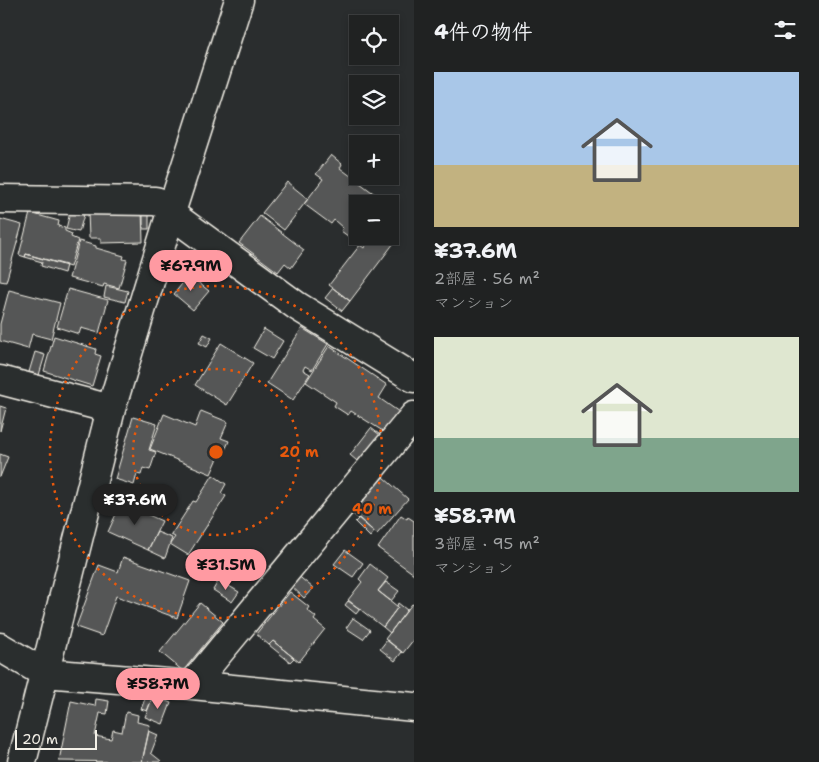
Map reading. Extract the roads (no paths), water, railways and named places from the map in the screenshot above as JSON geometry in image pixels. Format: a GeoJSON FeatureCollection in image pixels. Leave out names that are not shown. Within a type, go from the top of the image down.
{"type":"FeatureCollection","features":[{"type":"Feature","properties":{"kind":"street"},"geometry":{"type":"LineString","coordinates":[[22,762],[111,410],[239,0]]}},
{"type":"Feature","properties":{"kind":"street"},"geometry":{"type":"LineString","coordinates":[[0,199],[155,201],[172,210],[297,306],[414,378]]}},
{"type":"Feature","properties":{"kind":"street"},"geometry":{"type":"LineString","coordinates":[[0,380],[111,410]]}},
{"type":"Feature","properties":{"kind":"street"},"geometry":{"type":"LineString","coordinates":[[192,685],[414,416]]}},
{"type":"Feature","properties":{"kind":"street"},"geometry":{"type":"LineString","coordinates":[[0,647],[44,673],[192,685],[414,707]]}}]}
